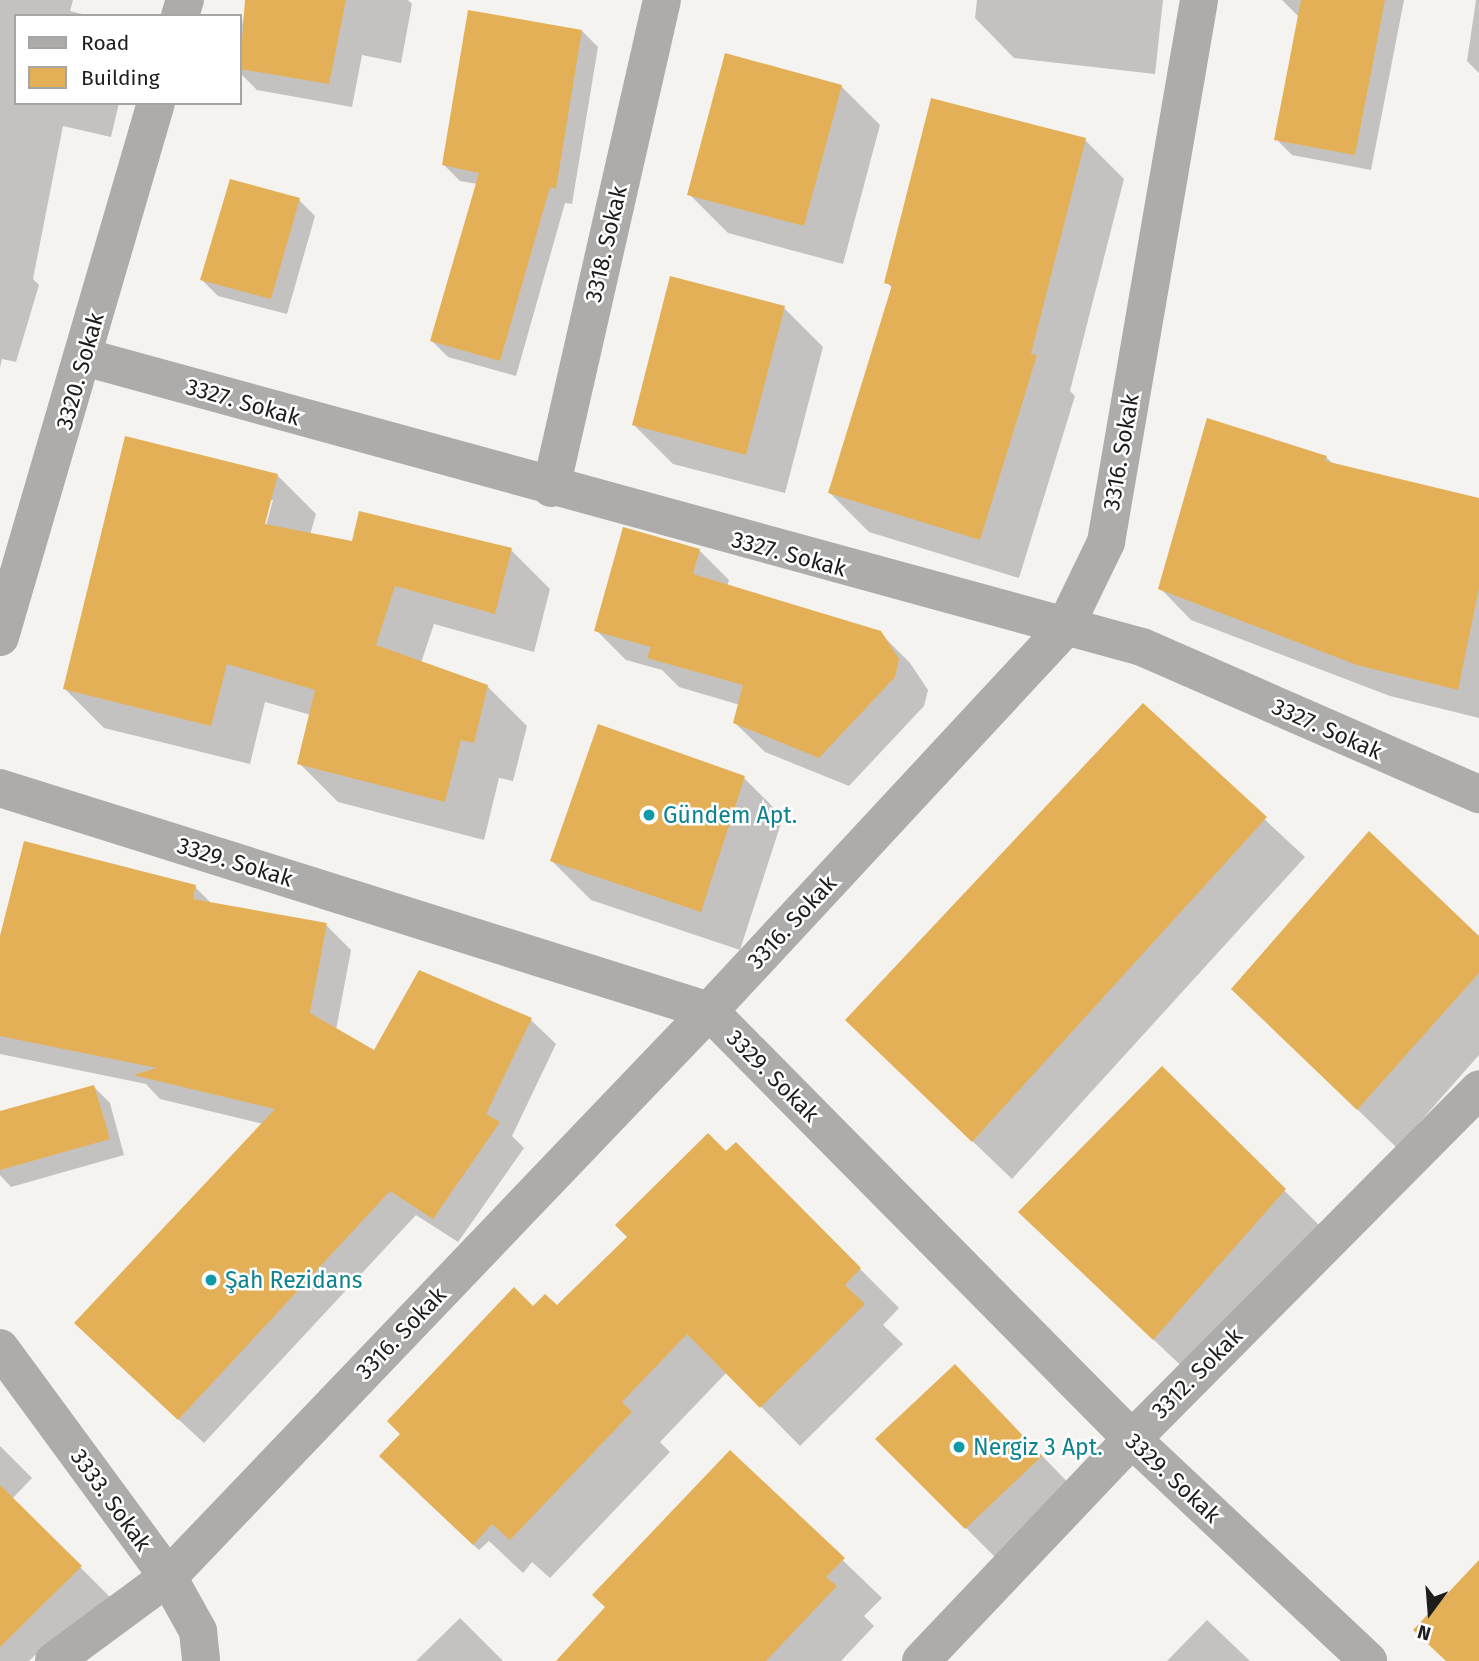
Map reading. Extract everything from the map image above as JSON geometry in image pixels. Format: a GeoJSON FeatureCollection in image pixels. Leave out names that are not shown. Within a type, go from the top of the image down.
{"type":"FeatureCollection","features":[{"type":"Feature","properties":{"kind":"street","name":"3318. Sokak"},"geometry":{"type":"LineString","coordinates":[[551,488],[662,0]]}},
{"type":"Feature","properties":{"kind":"street","name":"3316. Sokak"},"geometry":{"type":"LineString","coordinates":[[54,1661],[168,1577],[709,1011],[1064,629],[1106,542],[1199,0]]}},
{"type":"Feature","properties":{"kind":"street","name":"3320. Sokak"},"geometry":{"type":"LineString","coordinates":[[0,637],[84,357],[155,105]]}},
{"type":"Feature","properties":{"kind":"street","name":"3327. Sokak"},"geometry":{"type":"LineString","coordinates":[[84,357],[1064,629],[1142,647],[1479,794]]}},
{"type":"Feature","properties":{"kind":"street","name":"3329. Sokak"},"geometry":{"type":"LineString","coordinates":[[0,788],[709,1011],[1132,1439],[1368,1661]]}},
{"type":"Feature","properties":{"kind":"street","name":"3312. Sokak"},"geometry":{"type":"LineString","coordinates":[[922,1661],[1132,1439],[1479,1089]]}},
{"type":"Feature","properties":{"kind":"street","name":"3333. Sokak"},"geometry":{"type":"LineString","coordinates":[[0,1348],[168,1577],[198,1631],[201,1661]]}},
{"type":"Feature","properties":{"kind":"building"},"geometry":{"type":"Polygon","coordinates":[[[245,0],[346,0],[329,84],[242,69],[245,0]]]}},
{"type":"Feature","properties":{"kind":"building"},"geometry":{"type":"Polygon","coordinates":[[[1301,0],[1385,0],[1355,155],[1274,140],[1301,0]]]}},
{"type":"Feature","properties":{"kind":"building"},"geometry":{"type":"Polygon","coordinates":[[[468,10],[582,30],[556,189],[550,187],[500,361],[430,341],[479,173],[442,165],[468,10]]]}},
{"type":"Feature","properties":{"kind":"building"},"geometry":{"type":"Polygon","coordinates":[[[725,53],[842,85],[804,226],[687,195],[725,53]]]}},
{"type":"Feature","properties":{"kind":"building"},"geometry":{"type":"Polygon","coordinates":[[[931,98],[1086,138],[1031,354],[1037,355],[980,540],[828,493],[892,285],[884,283],[931,98]]]}},
{"type":"Feature","properties":{"kind":"building"},"geometry":{"type":"Polygon","coordinates":[[[230,179],[300,198],[271,299],[200,280],[230,179]]]}},
{"type":"Feature","properties":{"kind":"building"},"geometry":{"type":"Polygon","coordinates":[[[670,276],[785,306],[746,455],[632,425],[670,276]]]}},
{"type":"Feature","properties":{"kind":"building"},"geometry":{"type":"Polygon","coordinates":[[[1207,418],[1327,456],[1325,461],[1479,498],[1479,588],[1458,690],[1357,665],[1158,589],[1207,418]]]}},
{"type":"Feature","properties":{"kind":"building"},"geometry":{"type":"Polygon","coordinates":[[[125,436],[278,474],[265,524],[352,541],[359,511],[512,548],[495,614],[395,586],[376,645],[488,685],[474,743],[461,740],[445,802],[297,764],[315,690],[227,664],[211,726],[63,689],[125,436]]]}},
{"type":"Feature","properties":{"kind":"building"},"geometry":{"type":"Polygon","coordinates":[[[623,527],[700,549],[693,574],[881,631],[899,659],[895,677],[819,758],[733,723],[743,685],[647,658],[651,647],[594,631],[623,527]]]}},
{"type":"Feature","properties":{"kind":"building"},"geometry":{"type":"Polygon","coordinates":[[[1143,703],[1267,817],[972,1142],[845,1020],[1143,703]]]}},
{"type":"Feature","properties":{"kind":"building","name":"Gündem Apt."},"geometry":{"type":"Polygon","coordinates":[[[598,724],[745,776],[701,912],[550,861],[598,724]]]}},
{"type":"Feature","properties":{"kind":"building"},"geometry":{"type":"Polygon","coordinates":[[[1369,831],[1479,936],[1479,973],[1357,1110],[1231,989],[1369,831]]]}},
{"type":"Feature","properties":{"kind":"building"},"geometry":{"type":"Polygon","coordinates":[[[24,841],[196,885],[193,899],[327,923],[310,1013],[374,1050],[419,970],[532,1018],[486,1114],[500,1122],[433,1219],[390,1191],[178,1420],[74,1323],[275,1109],[133,1075],[157,1068],[0,1036],[0,936],[24,841]]]}},
{"type":"Feature","properties":{"kind":"building"},"geometry":{"type":"Polygon","coordinates":[[[1162,1066],[1286,1189],[1153,1340],[1018,1212],[1162,1066]]]}},
{"type":"Feature","properties":{"kind":"building"},"geometry":{"type":"Polygon","coordinates":[[[94,1085],[110,1139],[0,1170],[0,1111],[94,1085]]]}},
{"type":"Feature","properties":{"kind":"building"},"geometry":{"type":"Polygon","coordinates":[[[708,1133],[726,1151],[736,1142],[861,1268],[845,1285],[865,1304],[760,1408],[687,1334],[622,1402],[632,1412],[510,1540],[492,1524],[473,1545],[379,1456],[400,1434],[387,1421],[514,1287],[533,1306],[545,1294],[557,1305],[627,1237],[615,1225],[708,1133]]]}},
{"type":"Feature","properties":{"kind":"building","name":"Nergiz 3 Apt."},"geometry":{"type":"Polygon","coordinates":[[[955,1364],[1042,1456],[965,1529],[875,1439],[955,1364]]]}},
{"type":"Feature","properties":{"kind":"building"},"geometry":{"type":"Polygon","coordinates":[[[730,1450],[845,1558],[826,1577],[837,1586],[766,1661],[556,1661],[605,1607],[592,1595],[730,1450]]]}},
{"type":"Feature","properties":{"kind":"building"},"geometry":{"type":"Polygon","coordinates":[[[0,1485],[82,1566],[0,1647],[0,1485]]]}},
{"type":"Feature","properties":{"kind":"building"},"geometry":{"type":"Polygon","coordinates":[[[1479,1560],[1479,1661],[1446,1661],[1413,1630],[1479,1560]]]}},
{"type":"Feature","properties":{"kind":"place","name":"Gündem Apt."},"geometry":{"type":"Point","coordinates":[649,815]}},
{"type":"Feature","properties":{"kind":"place","name":"Şah Rezidans"},"geometry":{"type":"Point","coordinates":[211,1280]}},
{"type":"Feature","properties":{"kind":"place","name":"Nergiz 3 Apt."},"geometry":{"type":"Point","coordinates":[959,1447]}}]}
